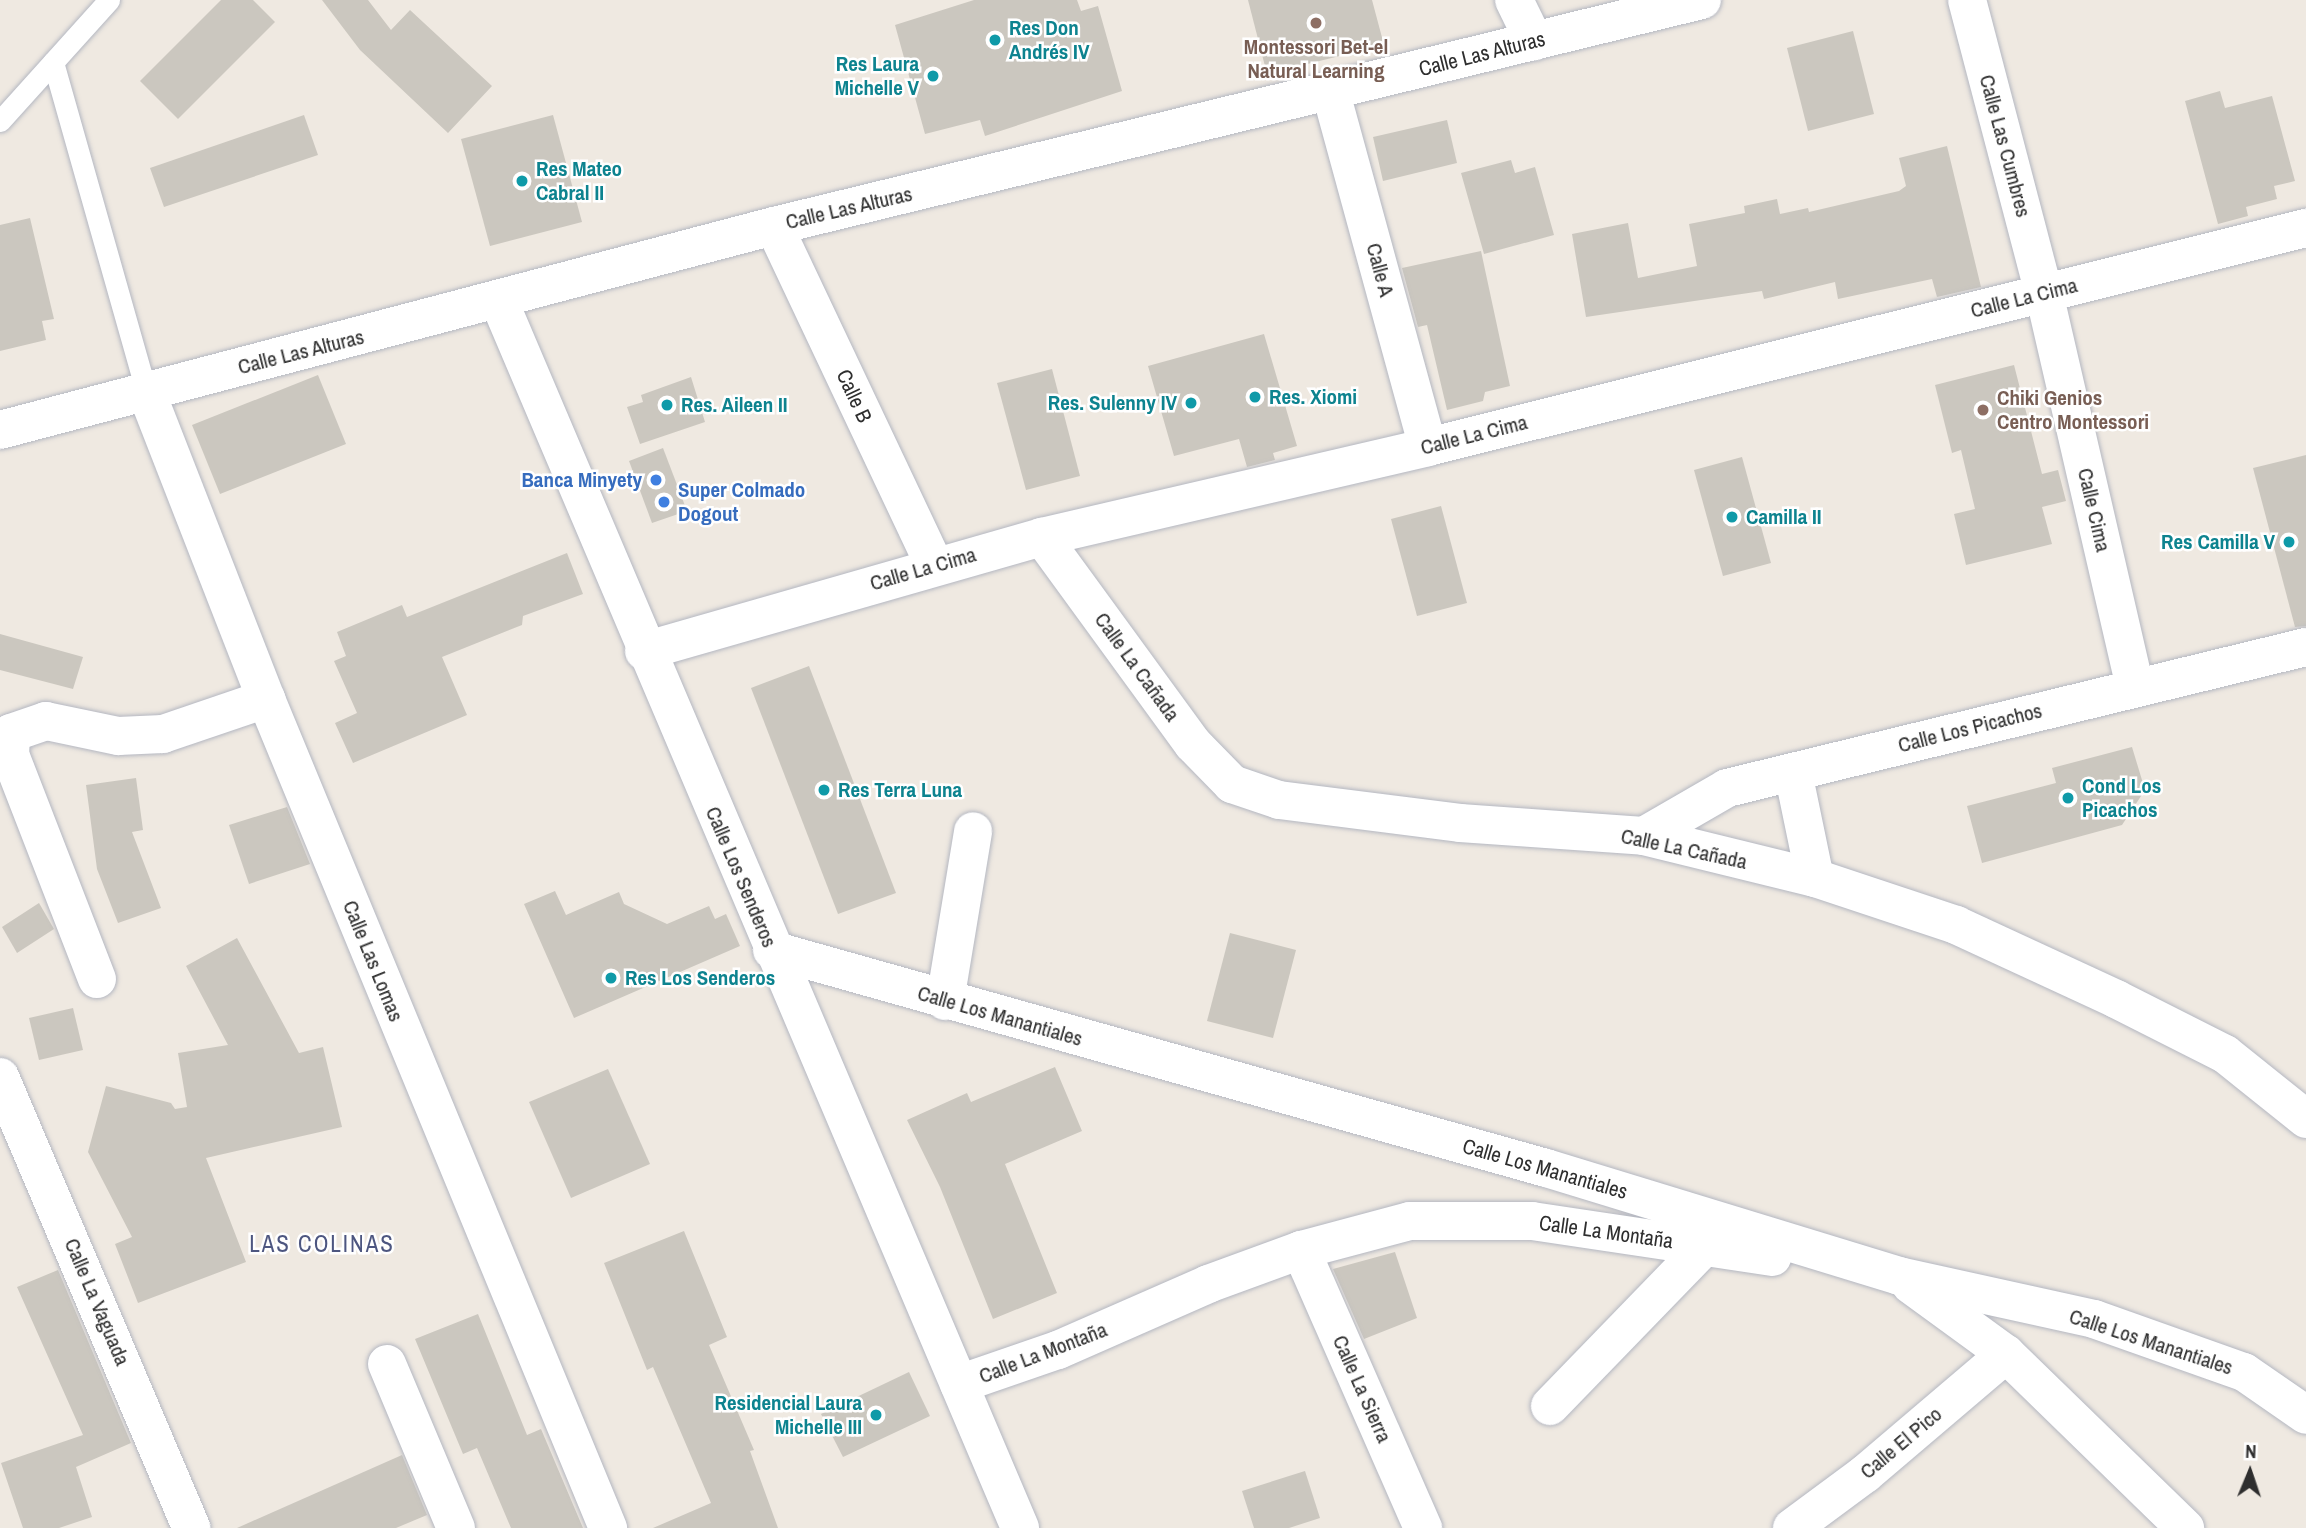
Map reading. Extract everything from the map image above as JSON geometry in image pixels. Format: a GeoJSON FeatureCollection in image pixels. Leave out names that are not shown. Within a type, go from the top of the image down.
{"type":"FeatureCollection","features":[{"type":"Feature","properties":{"kind":"street"},"geometry":{"type":"LineString","coordinates":[[1514,0],[1534,41]]}},
{"type":"Feature","properties":{"kind":"street","name":"Calle Las Alturas"},"geometry":{"type":"LineString","coordinates":[[0,430],[499,301],[774,226],[1331,93],[1702,0]]}},
{"type":"Feature","properties":{"kind":"street","name":"Calle Las Cumbres"},"geometry":{"type":"LineString","coordinates":[[1967,0],[2043,293]]}},
{"type":"Feature","properties":{"kind":"street","name":"Calle A"},"geometry":{"type":"LineString","coordinates":[[1331,93],[1428,447]]}},
{"type":"Feature","properties":{"kind":"street","name":"Calle B"},"geometry":{"type":"LineString","coordinates":[[774,226],[934,565]]}},
{"type":"Feature","properties":{"kind":"street","name":"Calle La Cima"},"geometry":{"type":"LineString","coordinates":[[644,651],[934,565],[1042,537],[1428,447],[2306,228]]}},
{"type":"Feature","properties":{"kind":"street","name":"Calle Cima"},"geometry":{"type":"LineString","coordinates":[[2043,293],[2135,687]]}},
{"type":"Feature","properties":{"kind":"street","name":"Calle Los Senderos"},"geometry":{"type":"LineString","coordinates":[[499,301],[644,651],[1020,1528]]}},
{"type":"Feature","properties":{"kind":"street","name":"Calle Las Lomas"},"geometry":{"type":"LineString","coordinates":[[146,391],[266,699],[608,1528]]}},
{"type":"Feature","properties":{"kind":"street","name":"Calle La Cañada"},"geometry":{"type":"LineString","coordinates":[[1042,537],[1193,744],[1232,784],[1279,800],[1447,822],[1644,836],[1815,878],[1956,925],[2116,999],[2225,1054],[2306,1119]]}},
{"type":"Feature","properties":{"kind":"street","name":"Calle Los Picachos"},"geometry":{"type":"LineString","coordinates":[[1644,836],[1727,788],[2306,647]]}},
{"type":"Feature","properties":{"kind":"street"},"geometry":{"type":"LineString","coordinates":[[97,979],[10,755],[11,733],[46,720],[118,736],[163,734],[266,699]]}},
{"type":"Feature","properties":{"kind":"street"},"geometry":{"type":"LineString","coordinates":[[1793,772],[1815,878]]}},
{"type":"Feature","properties":{"kind":"street"},"geometry":{"type":"LineString","coordinates":[[945,1001],[973,831]]}},
{"type":"Feature","properties":{"kind":"street","name":"Calle Los Manantiales"},"geometry":{"type":"LineString","coordinates":[[772,950],[945,1001],[1546,1168],[1899,1276],[2094,1320],[2244,1372],[2306,1415]]}},
{"type":"Feature","properties":{"kind":"street","name":"Calle La Vaguada"},"geometry":{"type":"LineString","coordinates":[[0,1077],[191,1528]]}},
{"type":"Feature","properties":{"kind":"street","name":"Calle La Montaña"},"geometry":{"type":"LineString","coordinates":[[959,1384],[1058,1350],[1208,1284],[1301,1250],[1410,1221],[1532,1221],[1899,1276],[2006,1354],[2185,1528]]}},
{"type":"Feature","properties":{"kind":"street"},"geometry":{"type":"LineString","coordinates":[[1550,1406],[1704,1247]]}},
{"type":"Feature","properties":{"kind":"street","name":"Calle La Sierra"},"geometry":{"type":"LineString","coordinates":[[1301,1250],[1423,1528]]}},
{"type":"Feature","properties":{"kind":"street","name":"Calle El Pico"},"geometry":{"type":"LineString","coordinates":[[1792,1528],[1865,1475],[2006,1354]]}},
{"type":"Feature","properties":{"kind":"street"},"geometry":{"type":"LineString","coordinates":[[387,1364],[457,1528]]}},
{"type":"Feature","properties":{"kind":"lane"},"geometry":{"type":"LineString","coordinates":[[0,121],[109,0]]}},
{"type":"Feature","properties":{"kind":"lane"},"geometry":{"type":"LineString","coordinates":[[53,62],[146,391]]}},
{"type":"Feature","properties":{"kind":"building"},"geometry":{"type":"Polygon","coordinates":[[[221,0],[253,0],[275,22],[178,119],[140,81],[221,0]]]}},
{"type":"Feature","properties":{"kind":"building"},"geometry":{"type":"Polygon","coordinates":[[[322,0],[368,0],[391,30],[410,10],[492,86],[448,133],[360,50],[322,0]]]}},
{"type":"Feature","properties":{"kind":"building"},"geometry":{"type":"Polygon","coordinates":[[[974,0],[1077,0],[1081,11],[1098,6],[1122,91],[985,136],[980,120],[925,134],[895,25],[974,0]]]}},
{"type":"Feature","properties":{"kind":"building","name":"Montessori Bet-el Natural Learning"},"geometry":{"type":"Polygon","coordinates":[[[1248,0],[1372,0],[1384,45],[1267,74],[1248,0]]]}},
{"type":"Feature","properties":{"kind":"building"},"geometry":{"type":"Polygon","coordinates":[[[1853,31],[1874,114],[1808,131],[1787,48],[1853,31]]]}},
{"type":"Feature","properties":{"kind":"building"},"geometry":{"type":"Polygon","coordinates":[[[2220,91],[2225,108],[2272,96],[2295,181],[2274,186],[2277,199],[2246,207],[2248,216],[2218,224],[2185,101],[2220,91]]]}},
{"type":"Feature","properties":{"kind":"building"},"geometry":{"type":"Polygon","coordinates":[[[304,115],[318,155],[164,207],[150,168],[304,115]]]}},
{"type":"Feature","properties":{"kind":"building","name":"Res Mateo Cabral II"},"geometry":{"type":"Polygon","coordinates":[[[553,115],[582,222],[490,246],[461,139],[553,115]]]}},
{"type":"Feature","properties":{"kind":"building"},"geometry":{"type":"Polygon","coordinates":[[[1447,120],[1457,163],[1383,181],[1373,137],[1447,120]]]}},
{"type":"Feature","properties":{"kind":"building"},"geometry":{"type":"Polygon","coordinates":[[[1947,146],[1981,287],[1937,297],[1932,279],[1838,299],[1835,282],[1764,299],[1762,291],[1586,317],[1572,234],[1628,223],[1638,278],[1697,266],[1689,224],[1745,213],[1744,206],[1777,199],[1780,214],[1808,208],[1809,212],[1899,191],[1906,186],[1899,158],[1947,146]]]}},
{"type":"Feature","properties":{"kind":"building"},"geometry":{"type":"Polygon","coordinates":[[[1511,160],[1515,173],[1535,167],[1554,235],[1484,254],[1461,173],[1511,160]]]}},
{"type":"Feature","properties":{"kind":"building"},"geometry":{"type":"Polygon","coordinates":[[[30,218],[54,319],[42,321],[46,340],[0,351],[0,225],[30,218]]]}},
{"type":"Feature","properties":{"kind":"building"},"geometry":{"type":"Polygon","coordinates":[[[1481,251],[1510,386],[1485,392],[1483,401],[1447,410],[1427,325],[1418,327],[1402,268],[1481,251]]]}},
{"type":"Feature","properties":{"kind":"building"},"geometry":{"type":"Polygon","coordinates":[[[1264,334],[1297,446],[1273,453],[1275,460],[1247,467],[1239,439],[1174,456],[1148,366],[1264,334]]]}},
{"type":"Feature","properties":{"kind":"building"},"geometry":{"type":"Polygon","coordinates":[[[2014,365],[2042,474],[2058,470],[2066,501],[2042,507],[2052,544],[1966,565],[1954,514],[1975,509],[1961,450],[1952,453],[1935,385],[2014,365]]]}},
{"type":"Feature","properties":{"kind":"building"},"geometry":{"type":"Polygon","coordinates":[[[1052,369],[1080,476],[1026,490],[997,383],[1052,369]]]}},
{"type":"Feature","properties":{"kind":"building"},"geometry":{"type":"Polygon","coordinates":[[[318,375],[346,444],[220,494],[192,425],[318,375]]]}},
{"type":"Feature","properties":{"kind":"building","name":"Res. Aileen II"},"geometry":{"type":"Polygon","coordinates":[[[691,377],[705,422],[640,444],[627,407],[643,402],[641,395],[691,377]]]}},
{"type":"Feature","properties":{"kind":"building"},"geometry":{"type":"Polygon","coordinates":[[[663,448],[687,511],[652,523],[629,461],[663,448]]]}},
{"type":"Feature","properties":{"kind":"building","name":"Res Camilla V"},"geometry":{"type":"Polygon","coordinates":[[[2306,455],[2306,626],[2295,627],[2253,468],[2306,455]]]}},
{"type":"Feature","properties":{"kind":"building","name":"Camilla II"},"geometry":{"type":"Polygon","coordinates":[[[1742,457],[1771,563],[1723,576],[1694,470],[1742,457]]]}},
{"type":"Feature","properties":{"kind":"building"},"geometry":{"type":"Polygon","coordinates":[[[1441,506],[1467,603],[1417,616],[1391,519],[1441,506]]]}},
{"type":"Feature","properties":{"kind":"building"},"geometry":{"type":"Polygon","coordinates":[[[567,553],[583,594],[523,616],[522,625],[442,657],[467,715],[353,763],[335,723],[357,713],[334,661],[346,656],[337,632],[402,605],[407,617],[567,553]]]}},
{"type":"Feature","properties":{"kind":"building"},"geometry":{"type":"Polygon","coordinates":[[[0,634],[83,657],[73,689],[0,670],[0,634]]]}},
{"type":"Feature","properties":{"kind":"building","name":"Res Terra Luna"},"geometry":{"type":"Polygon","coordinates":[[[809,666],[896,893],[838,914],[751,688],[809,666]]]}},
{"type":"Feature","properties":{"kind":"building","name":"Cond Los Picachos"},"geometry":{"type":"Polygon","coordinates":[[[2132,747],[2145,790],[2122,825],[1982,863],[1967,806],[2056,783],[2052,768],[2132,747]]]}},
{"type":"Feature","properties":{"kind":"building"},"geometry":{"type":"Polygon","coordinates":[[[136,778],[143,830],[132,832],[161,908],[118,923],[97,869],[86,785],[136,778]]]}},
{"type":"Feature","properties":{"kind":"building"},"geometry":{"type":"Polygon","coordinates":[[[287,807],[310,864],[249,884],[229,825],[287,807]]]}},
{"type":"Feature","properties":{"kind":"building","name":"Res Los Senderos"},"geometry":{"type":"Polygon","coordinates":[[[555,891],[566,915],[619,892],[624,904],[667,924],[709,906],[715,919],[726,914],[740,946],[574,1018],[524,904],[555,891]]]}},
{"type":"Feature","properties":{"kind":"building"},"geometry":{"type":"Polygon","coordinates":[[[39,903],[54,929],[17,953],[2,927],[39,903]]]}},
{"type":"Feature","properties":{"kind":"building"},"geometry":{"type":"Polygon","coordinates":[[[1230,933],[1296,950],[1273,1038],[1207,1021],[1230,933]]]}},
{"type":"Feature","properties":{"kind":"building"},"geometry":{"type":"Polygon","coordinates":[[[237,938],[299,1053],[323,1047],[342,1127],[206,1158],[246,1262],[138,1303],[115,1244],[132,1237],[88,1152],[106,1086],[171,1103],[175,1109],[187,1107],[178,1053],[228,1045],[186,966],[237,938]]]}},
{"type":"Feature","properties":{"kind":"building"},"geometry":{"type":"Polygon","coordinates":[[[73,1008],[83,1050],[39,1060],[29,1018],[73,1008]]]}},
{"type":"Feature","properties":{"kind":"building"},"geometry":{"type":"Polygon","coordinates":[[[1055,1067],[1082,1131],[1005,1164],[1057,1293],[993,1319],[940,1187],[907,1120],[967,1093],[971,1102],[1055,1067]]]}},
{"type":"Feature","properties":{"kind":"building"},"geometry":{"type":"Polygon","coordinates":[[[608,1069],[650,1164],[571,1198],[529,1102],[608,1069]]]}},
{"type":"Feature","properties":{"kind":"building"},"geometry":{"type":"Polygon","coordinates":[[[684,1231],[727,1337],[709,1345],[754,1450],[750,1451],[778,1528],[653,1528],[711,1503],[653,1367],[647,1370],[604,1263],[684,1231]]]}},
{"type":"Feature","properties":{"kind":"building"},"geometry":{"type":"Polygon","coordinates":[[[1395,1252],[1417,1318],[1364,1339],[1333,1269],[1395,1252]]]}},
{"type":"Feature","properties":{"kind":"building"},"geometry":{"type":"Polygon","coordinates":[[[58,1270],[131,1443],[76,1467],[92,1517],[59,1528],[23,1528],[1,1463],[83,1435],[17,1287],[58,1270]]]}},
{"type":"Feature","properties":{"kind":"building"},"geometry":{"type":"Polygon","coordinates":[[[478,1314],[527,1435],[541,1429],[583,1528],[511,1528],[477,1448],[463,1454],[415,1339],[478,1314]]]}},
{"type":"Feature","properties":{"kind":"building","name":"Residencial Laura Michelle III"},"geometry":{"type":"Polygon","coordinates":[[[909,1372],[930,1416],[843,1457],[821,1414],[909,1372]]]}},
{"type":"Feature","properties":{"kind":"building"},"geometry":{"type":"Polygon","coordinates":[[[402,1455],[427,1515],[396,1528],[237,1528],[402,1455]]]}},
{"type":"Feature","properties":{"kind":"building"},"geometry":{"type":"Polygon","coordinates":[[[1305,1471],[1320,1518],[1289,1528],[1254,1528],[1242,1491],[1305,1471]]]}},
{"type":"Feature","properties":{"kind":"place","name":"Montessori Bet-el Natural Learning"},"geometry":{"type":"Point","coordinates":[1316,23]}},
{"type":"Feature","properties":{"kind":"place","name":"Res Don Andrés IV"},"geometry":{"type":"Point","coordinates":[995,40]}},
{"type":"Feature","properties":{"kind":"place","name":"Res Laura Michelle V"},"geometry":{"type":"Point","coordinates":[933,76]}},
{"type":"Feature","properties":{"kind":"place","name":"Res Mateo Cabral II"},"geometry":{"type":"Point","coordinates":[522,181]}},
{"type":"Feature","properties":{"kind":"place","name":"Res. Xiomi"},"geometry":{"type":"Point","coordinates":[1255,397]}},
{"type":"Feature","properties":{"kind":"place","name":"Res. Sulenny IV"},"geometry":{"type":"Point","coordinates":[1191,403]}},
{"type":"Feature","properties":{"kind":"place","name":"Res. Aileen II"},"geometry":{"type":"Point","coordinates":[667,405]}},
{"type":"Feature","properties":{"kind":"place","name":"Chiki Genios Centro Montessori"},"geometry":{"type":"Point","coordinates":[1983,410]}},
{"type":"Feature","properties":{"kind":"place","name":"Banca Minyety"},"geometry":{"type":"Point","coordinates":[656,480]}},
{"type":"Feature","properties":{"kind":"place","name":"Super Colmado Dogout"},"geometry":{"type":"Point","coordinates":[664,502]}},
{"type":"Feature","properties":{"kind":"place","name":"Camilla II"},"geometry":{"type":"Point","coordinates":[1732,517]}},
{"type":"Feature","properties":{"kind":"place","name":"Res Camilla V"},"geometry":{"type":"Point","coordinates":[2289,542]}},
{"type":"Feature","properties":{"kind":"place","name":"Res Terra Luna"},"geometry":{"type":"Point","coordinates":[824,790]}},
{"type":"Feature","properties":{"kind":"place","name":"Cond Los Picachos"},"geometry":{"type":"Point","coordinates":[2068,798]}},
{"type":"Feature","properties":{"kind":"place","name":"Res Los Senderos"},"geometry":{"type":"Point","coordinates":[611,978]}},
{"type":"Feature","properties":{"kind":"place","name":"Residencial Laura Michelle III"},"geometry":{"type":"Point","coordinates":[876,1415]}},
{"type":"Feature","properties":{"kind":"district","name":"LAS COLINAS"},"geometry":{"type":"Point","coordinates":[322,1244]}}]}
